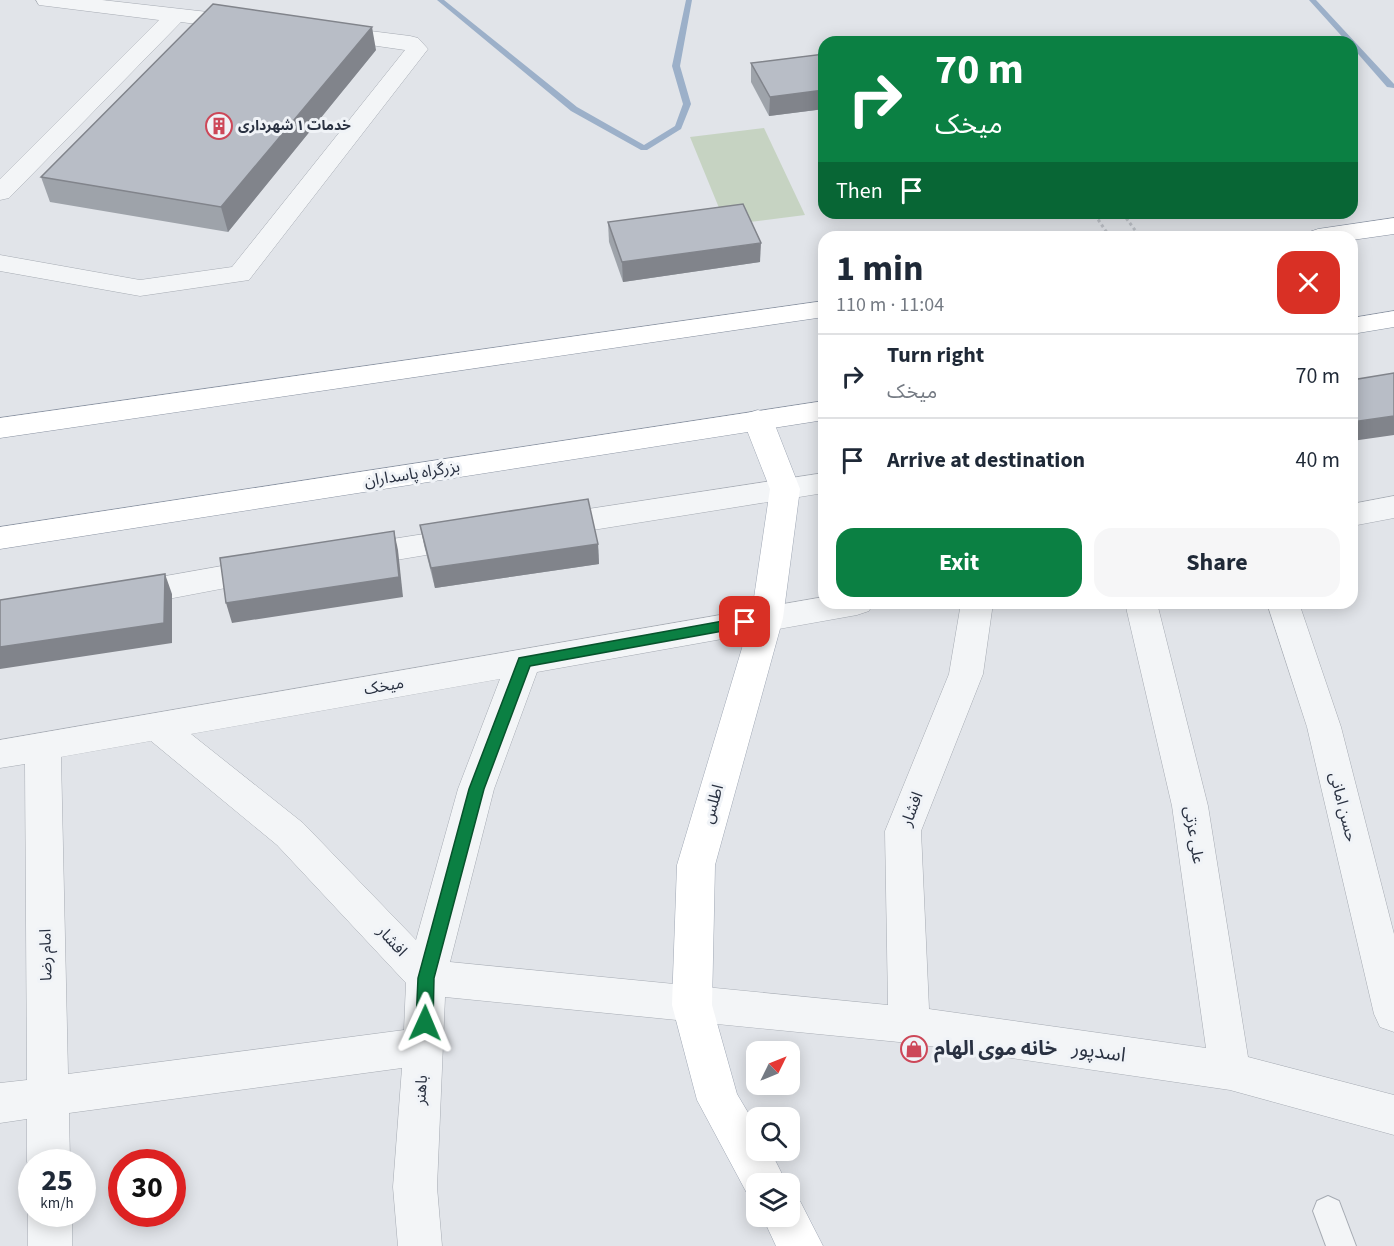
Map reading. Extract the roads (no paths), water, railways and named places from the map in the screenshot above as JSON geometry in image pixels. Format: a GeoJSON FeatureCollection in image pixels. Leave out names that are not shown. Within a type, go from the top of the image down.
{"type":"FeatureCollection","features":[{"type":"Feature","properties":{"kind":"main road"},"geometry":{"type":"LineString","coordinates":[[1358,231],[1394,226]]}},
{"type":"Feature","properties":{"kind":"main road"},"geometry":{"type":"LineString","coordinates":[[0,428],[818,310]]}},
{"type":"Feature","properties":{"kind":"main road"},"geometry":{"type":"LineString","coordinates":[[1358,325],[1394,319]]}},
{"type":"Feature","properties":{"kind":"main road","name":"بزرگراه پاسداران"},"geometry":{"type":"LineString","coordinates":[[0,538],[818,411]]}},
{"type":"Feature","properties":{"kind":"main road","name":"اطلس"},"geometry":{"type":"LineString","coordinates":[[758,420],[785,489],[767,618],[696,865],[692,1005],[718,1100],[759,1173]]}},
{"type":"Feature","properties":{"kind":"main road"},"geometry":{"type":"LineString","coordinates":[[790,1227],[801,1246]]}},
{"type":"Feature","properties":{"kind":"street"},"geometry":{"type":"LineString","coordinates":[[47,0],[270,26]]}},
{"type":"Feature","properties":{"kind":"street"},"geometry":{"type":"LineString","coordinates":[[0,193],[176,15]]}},
{"type":"Feature","properties":{"kind":"street"},"geometry":{"type":"LineString","coordinates":[[0,263],[140,288],[240,274],[417,49],[410,43],[305,30]]}},
{"type":"Feature","properties":{"kind":"street"},"geometry":{"type":"LineString","coordinates":[[326,561],[818,484]]}},
{"type":"Feature","properties":{"kind":"street"},"geometry":{"type":"LineString","coordinates":[[1358,514],[1394,507]]}},
{"type":"Feature","properties":{"kind":"street"},"geometry":{"type":"LineString","coordinates":[[93,601],[291,566]]}},
{"type":"Feature","properties":{"kind":"street","name":"میخک"},"geometry":{"type":"LineString","coordinates":[[0,754],[821,609]]}},
{"type":"Feature","properties":{"kind":"street","name":"افشار"},"geometry":{"type":"LineString","coordinates":[[909,1025],[903,831],[966,674],[976,609]]}},
{"type":"Feature","properties":{"kind":"street","name":"علی عزتی"},"geometry":{"type":"LineString","coordinates":[[1142,609],[1190,806],[1230,1071]]}},
{"type":"Feature","properties":{"kind":"street","name":"حسن امانی"},"geometry":{"type":"LineString","coordinates":[[1285,609],[1324,727],[1394,1014]]}},
{"type":"Feature","properties":{"kind":"street","name":"باهنر"},"geometry":{"type":"LineString","coordinates":[[420,1246],[415,1186],[426,978],[476,789],[524,661]]}},
{"type":"Feature","properties":{"kind":"street","name":"افشار"},"geometry":{"type":"LineString","coordinates":[[158,726],[290,834],[426,978]]}},
{"type":"Feature","properties":{"kind":"street","name":"امام رضا"},"geometry":{"type":"LineString","coordinates":[[43,747],[49,1149]]}},
{"type":"Feature","properties":{"kind":"street"},"geometry":{"type":"LineString","coordinates":[[426,978],[692,1005]]}},
{"type":"Feature","properties":{"kind":"street","name":"اسدپور"},"geometry":{"type":"LineString","coordinates":[[692,1005],[909,1025],[1230,1071],[1394,1115]]}},
{"type":"Feature","properties":{"kind":"street"},"geometry":{"type":"LineString","coordinates":[[0,1103],[424,1046]]}},
{"type":"Feature","properties":{"kind":"street"},"geometry":{"type":"LineString","coordinates":[[50,1227],[50,1246]]}},
{"type":"Feature","properties":{"kind":"lane"},"geometry":{"type":"LineString","coordinates":[[1328,1211],[1341,1246]]}},
{"type":"Feature","properties":{"kind":"waterway"},"geometry":{"type":"LineString","coordinates":[[440,0],[574,109],[644,148],[678,127],[687,104],[676,66],[689,0]]}},
{"type":"Feature","properties":{"kind":"waterway"},"geometry":{"type":"LineString","coordinates":[[1312,0],[1345,36]]}},
{"type":"Feature","properties":{"kind":"waterway"},"geometry":{"type":"LineString","coordinates":[[1358,50],[1390,85],[1394,86]]}},
{"type":"Feature","properties":{"kind":"place","name":"خدمات ۱ شهرداری"},"geometry":{"type":"Point","coordinates":[219,126]}},
{"type":"Feature","properties":{"kind":"place","name":"خانه موی الهام"},"geometry":{"type":"Point","coordinates":[914,1049]}}]}
